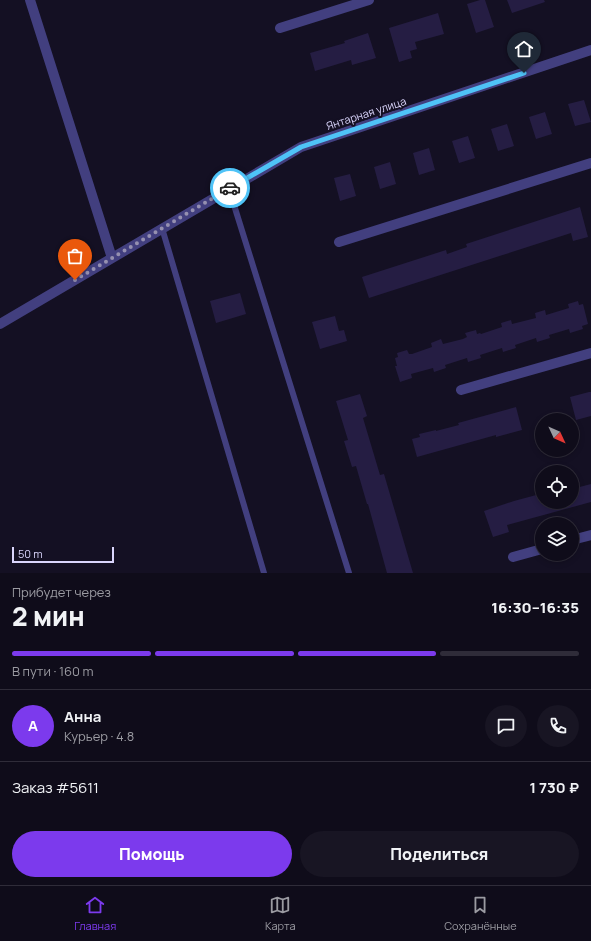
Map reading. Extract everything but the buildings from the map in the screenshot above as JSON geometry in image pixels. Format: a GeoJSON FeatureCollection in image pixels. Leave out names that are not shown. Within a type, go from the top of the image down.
{"type":"FeatureCollection","features":[{"type":"Feature","properties":{"kind":"street"},"geometry":{"type":"LineString","coordinates":[[30,0],[112,258]]}},
{"type":"Feature","properties":{"kind":"street"},"geometry":{"type":"LineString","coordinates":[[280,28],[369,0]]}},
{"type":"Feature","properties":{"kind":"street","name":"Янтарная улица"},"geometry":{"type":"LineString","coordinates":[[0,324],[301,147],[591,50]]}},
{"type":"Feature","properties":{"kind":"street"},"geometry":{"type":"LineString","coordinates":[[339,242],[591,163]]}},
{"type":"Feature","properties":{"kind":"street"},"geometry":{"type":"LineString","coordinates":[[462,390],[591,353]]}},
{"type":"Feature","properties":{"kind":"street"},"geometry":{"type":"LineString","coordinates":[[579,538],[591,535]]}},
{"type":"Feature","properties":{"kind":"street"},"geometry":{"type":"LineString","coordinates":[[513,557],[535,551]]}},
{"type":"Feature","properties":{"kind":"lane"},"geometry":{"type":"LineString","coordinates":[[229,189],[349,573]]}},
{"type":"Feature","properties":{"kind":"lane"},"geometry":{"type":"LineString","coordinates":[[162,228],[264,573]]}},
{"type":"Feature","properties":{"kind":"way so far"},"geometry":{"type":"LineString","coordinates":[[75,280],[230,188]]}},
{"type":"Feature","properties":{"kind":"route"},"geometry":{"type":"LineString","coordinates":[[230,188],[301,147],[524,73]]}}]}
